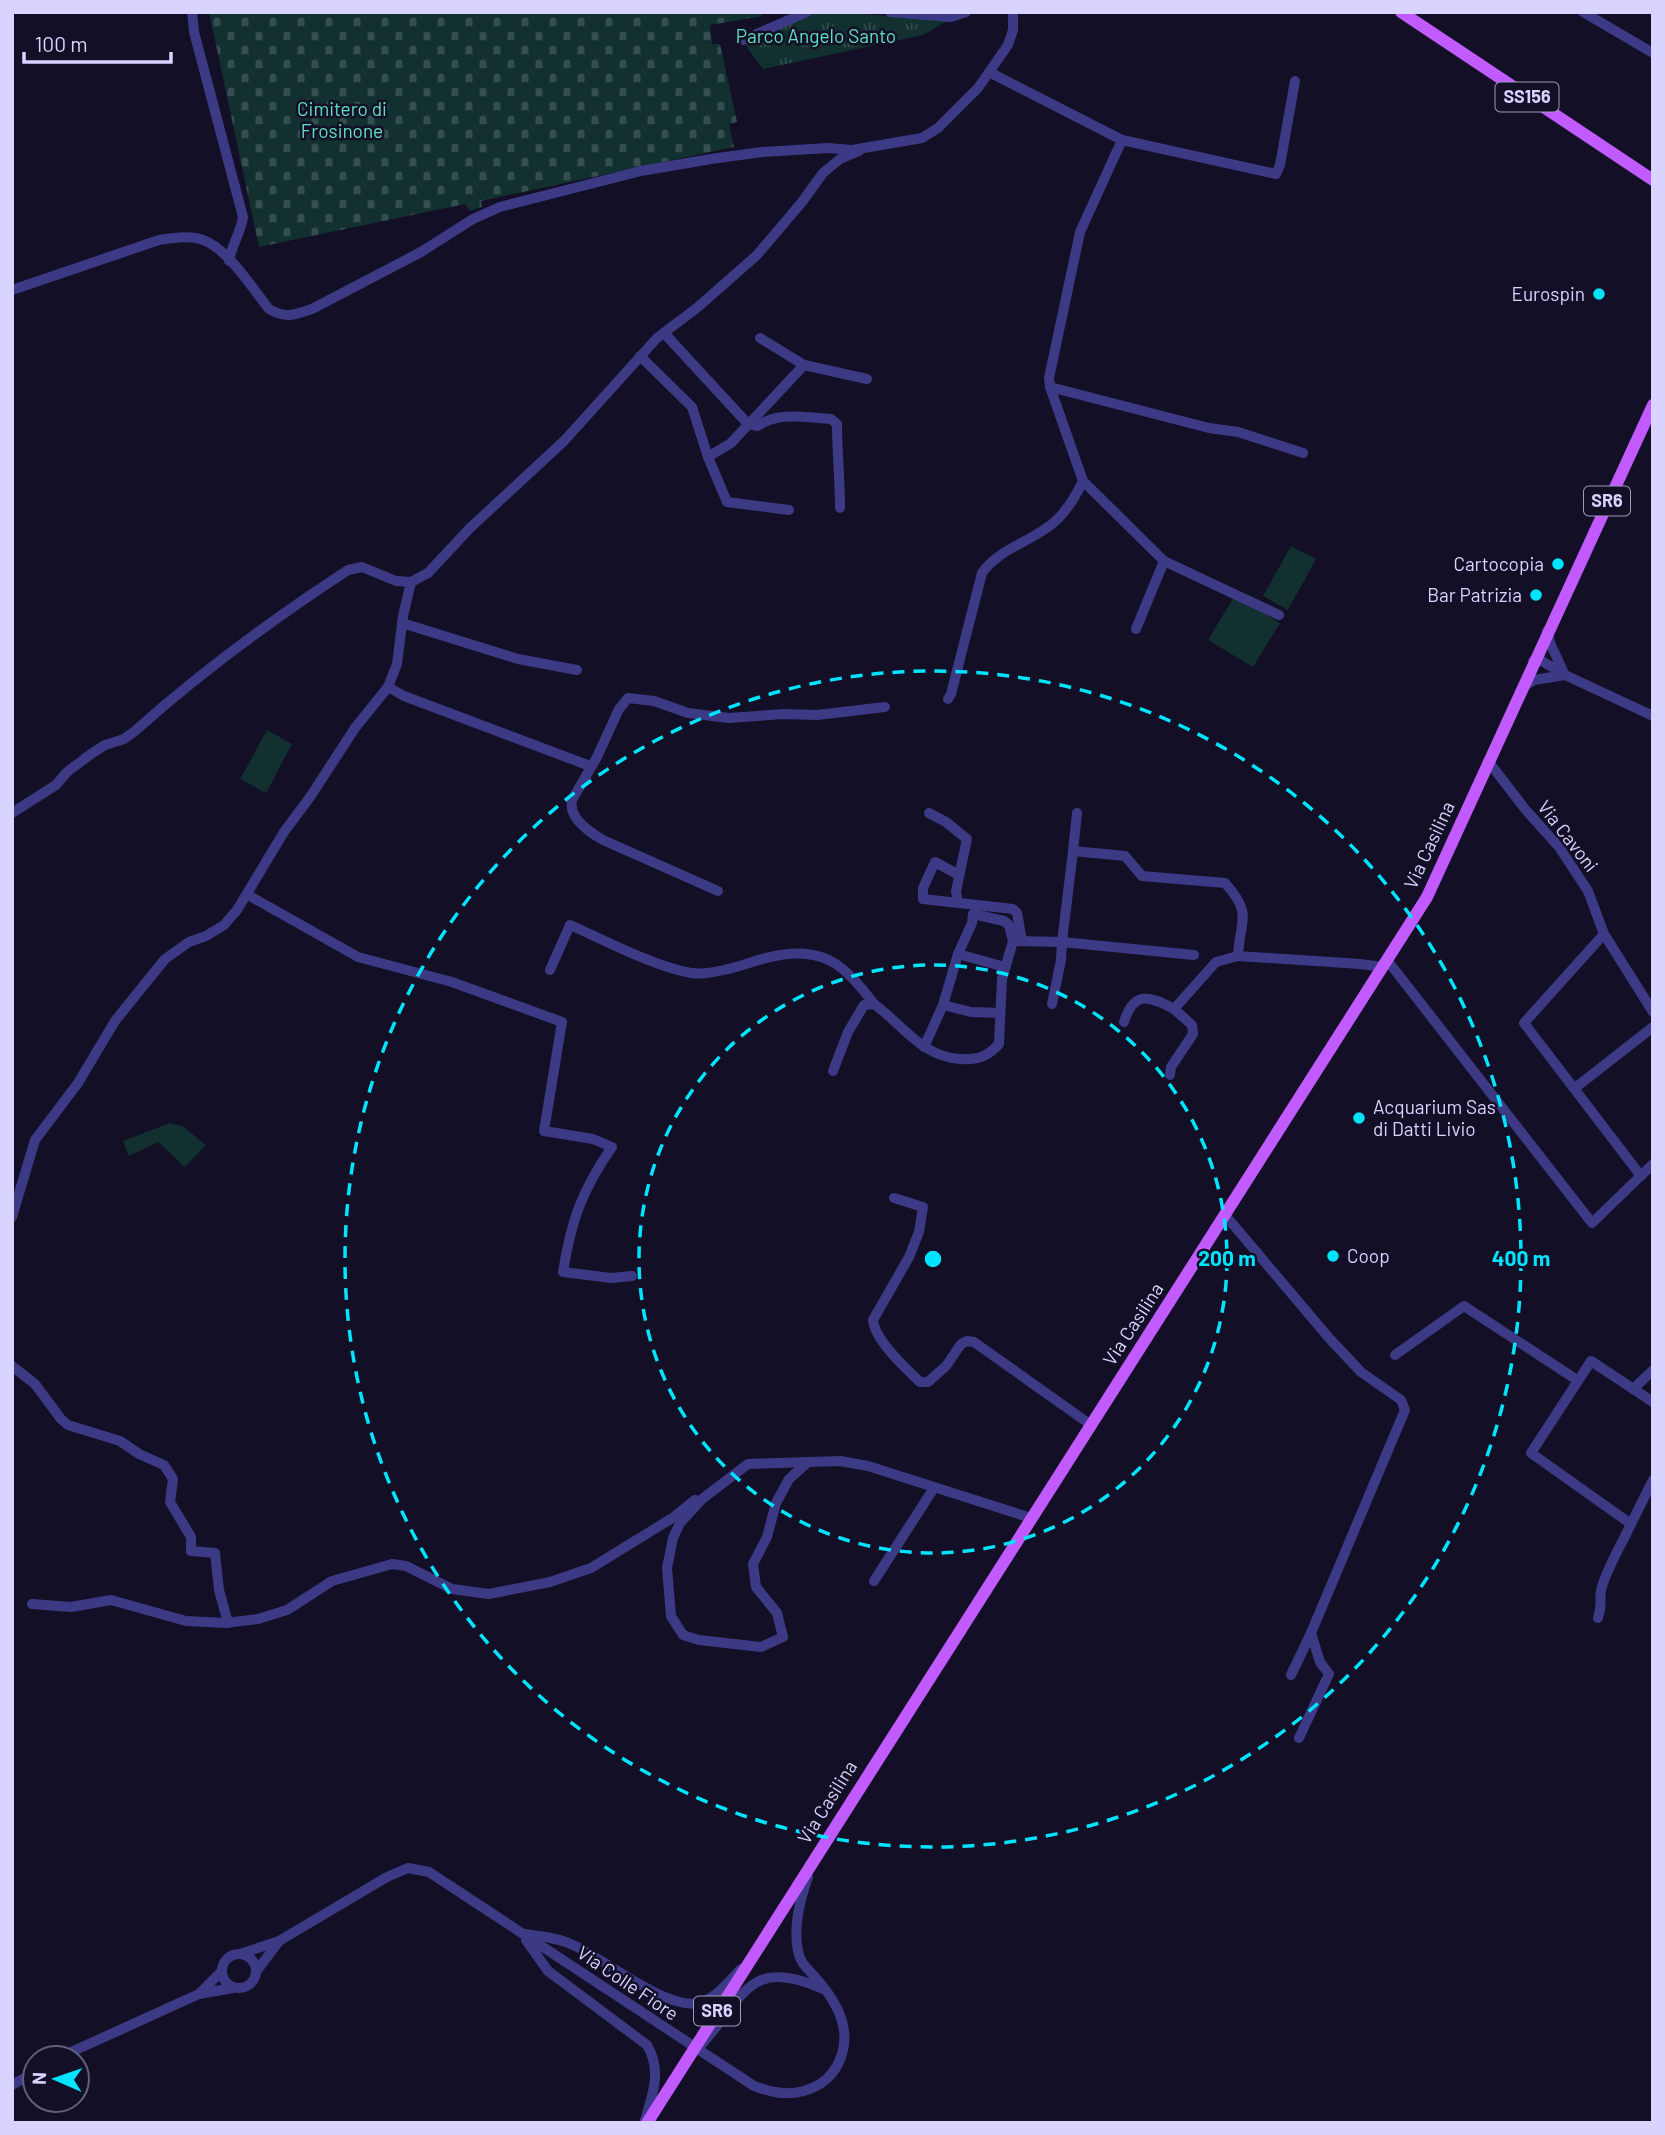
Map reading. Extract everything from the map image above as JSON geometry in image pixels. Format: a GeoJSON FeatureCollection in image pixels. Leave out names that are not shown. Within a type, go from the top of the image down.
{"type":"FeatureCollection","features":[{"type":"Feature","properties":{"kind":"main road","name":"SS156"},"geometry":{"type":"LineString","coordinates":[[1401,12],[1653,180]]}},
{"type":"Feature","properties":{"kind":"main road","name":"Via Casilina"},"geometry":{"type":"LineString","coordinates":[[646,2123],[1427,897],[1533,661],[1653,405]]}},
{"type":"Feature","properties":{"kind":"street"},"geometry":{"type":"LineString","coordinates":[[192,12],[194,32],[243,217],[242,229],[235,239],[229,261]]}},
{"type":"Feature","properties":{"kind":"street"},"geometry":{"type":"LineString","coordinates":[[743,40],[807,12]]}},
{"type":"Feature","properties":{"kind":"street"},"geometry":{"type":"LineString","coordinates":[[890,12],[951,17],[966,12]]}},
{"type":"Feature","properties":{"kind":"street"},"geometry":{"type":"LineString","coordinates":[[12,290],[159,240],[180,237],[202,239],[216,246],[269,309],[279,315],[294,316],[421,252],[473,219],[500,207],[641,171],[711,159],[762,152],[828,148],[852,150],[922,138],[937,128],[978,88],[1010,39],[1014,23],[1013,12]]}},
{"type":"Feature","properties":{"kind":"street"},"geometry":{"type":"LineString","coordinates":[[1583,12],[1653,53]]}},
{"type":"Feature","properties":{"kind":"street"},"geometry":{"type":"LineString","coordinates":[[989,72],[1122,140],[1276,174],[1280,165],[1295,81]]}},
{"type":"Feature","properties":{"kind":"street"},"geometry":{"type":"LineString","coordinates":[[1122,140],[1080,232],[1049,379],[1050,387],[1083,481],[1164,561],[1279,615]]}},
{"type":"Feature","properties":{"kind":"street"},"geometry":{"type":"LineString","coordinates":[[12,813],[56,785],[67,772],[91,754],[105,745],[124,739],[260,630],[348,570],[362,567],[396,581],[411,582],[428,573],[470,528],[564,441],[640,356],[757,255],[823,173],[840,159],[871,147]]}},
{"type":"Feature","properties":{"kind":"street"},"geometry":{"type":"LineString","coordinates":[[208,242],[235,239]]}},
{"type":"Feature","properties":{"kind":"street"},"geometry":{"type":"LineString","coordinates":[[664,333],[748,424],[758,426],[768,419],[789,417],[831,418],[835,421],[838,424],[840,508]]}},
{"type":"Feature","properties":{"kind":"street"},"geometry":{"type":"LineString","coordinates":[[760,338],[804,365],[867,379]]}},
{"type":"Feature","properties":{"kind":"street"},"geometry":{"type":"LineString","coordinates":[[640,356],[692,407],[708,457],[727,502],[789,510]]}},
{"type":"Feature","properties":{"kind":"street"},"geometry":{"type":"LineString","coordinates":[[708,457],[731,443],[804,365]]}},
{"type":"Feature","properties":{"kind":"street"},"geometry":{"type":"LineString","coordinates":[[1050,387],[1209,428],[1238,432],[1303,453]]}},
{"type":"Feature","properties":{"kind":"street"},"geometry":{"type":"LineString","coordinates":[[948,698],[982,573],[990,562],[1048,528],[1071,504],[1083,481]]}},
{"type":"Feature","properties":{"kind":"street"},"geometry":{"type":"LineString","coordinates":[[1136,629],[1164,561]]}},
{"type":"Feature","properties":{"kind":"street"},"geometry":{"type":"LineString","coordinates":[[12,1217],[36,1140],[78,1083],[115,1021],[165,960],[188,942],[206,936],[224,925],[247,895],[284,832],[355,728],[388,687],[397,664],[411,582]]}},
{"type":"Feature","properties":{"kind":"street"},"geometry":{"type":"LineString","coordinates":[[402,623],[518,659],[577,670]]}},
{"type":"Feature","properties":{"kind":"street"},"geometry":{"type":"LineString","coordinates":[[1547,631],[1565,675]]}},
{"type":"Feature","properties":{"kind":"street"},"geometry":{"type":"LineString","coordinates":[[1533,661],[1539,667],[1565,675],[1653,716]]}},
{"type":"Feature","properties":{"kind":"street"},"geometry":{"type":"LineString","coordinates":[[1521,688],[1534,680],[1565,675]]}},
{"type":"Feature","properties":{"kind":"street"},"geometry":{"type":"LineString","coordinates":[[388,687],[415,700],[590,766]]}},
{"type":"Feature","properties":{"kind":"street"},"geometry":{"type":"LineString","coordinates":[[718,891],[603,840],[578,821],[570,807],[597,757],[618,709],[628,698],[654,701],[688,713],[729,718],[817,715],[885,707]]}},
{"type":"Feature","properties":{"kind":"street","name":"Via Cavoni"},"geometry":{"type":"LineString","coordinates":[[1488,761],[1559,847],[1588,891],[1604,934],[1653,1012]]}},
{"type":"Feature","properties":{"kind":"street"},"geometry":{"type":"LineString","coordinates":[[929,813],[946,822],[967,839],[956,891],[958,903]]}},
{"type":"Feature","properties":{"kind":"street"},"geometry":{"type":"LineString","coordinates":[[1052,1004],[1061,960],[1077,813]]}},
{"type":"Feature","properties":{"kind":"street"},"geometry":{"type":"LineString","coordinates":[[1073,851],[1125,856],[1142,876],[1225,883],[1237,897],[1244,912],[1238,956]]}},
{"type":"Feature","properties":{"kind":"street"},"geometry":{"type":"LineString","coordinates":[[550,970],[570,925],[616,946],[692,974],[711,973],[797,952],[813,953],[827,958],[843,970],[874,1004],[930,1051],[952,1059],[975,1060],[990,1055],[999,1044],[1002,979],[1017,941],[1017,913],[1013,909],[923,899],[923,888],[935,862],[959,875]]}},
{"type":"Feature","properties":{"kind":"street"},"geometry":{"type":"LineString","coordinates":[[247,895],[358,957],[463,986],[562,1022],[544,1131],[593,1139],[612,1147],[592,1176],[580,1200],[563,1272],[611,1278],[632,1276]]}},
{"type":"Feature","properties":{"kind":"street"},"geometry":{"type":"LineString","coordinates":[[924,1047],[943,1005],[973,914],[1004,921],[1017,941]]}},
{"type":"Feature","properties":{"kind":"street"},"geometry":{"type":"LineString","coordinates":[[1604,934],[1524,1023],[1641,1176]]}},
{"type":"Feature","properties":{"kind":"street"},"geometry":{"type":"LineString","coordinates":[[1017,941],[1062,942],[1194,955]]}},
{"type":"Feature","properties":{"kind":"street"},"geometry":{"type":"LineString","coordinates":[[958,954],[1005,967]]}},
{"type":"Feature","properties":{"kind":"street"},"geometry":{"type":"LineString","coordinates":[[1174,1009],[1216,962],[1238,956],[1360,964],[1385,963],[1592,1223],[1653,1164]]}},
{"type":"Feature","properties":{"kind":"street"},"geometry":{"type":"LineString","coordinates":[[1124,1022],[1130,1004],[1135,1000],[1153,1000],[1174,1009],[1192,1025],[1193,1034],[1171,1067],[1170,1075]]}},
{"type":"Feature","properties":{"kind":"street"},"geometry":{"type":"LineString","coordinates":[[833,1071],[848,1032],[864,1006],[874,1004]]}},
{"type":"Feature","properties":{"kind":"street"},"geometry":{"type":"LineString","coordinates":[[943,1005],[971,1012],[1000,1013]]}},
{"type":"Feature","properties":{"kind":"street"},"geometry":{"type":"LineString","coordinates":[[1575,1088],[1653,1027]]}},
{"type":"Feature","properties":{"kind":"street"},"geometry":{"type":"LineString","coordinates":[[894,1198],[923,1208],[919,1232],[909,1258],[873,1320],[873,1327],[888,1348],[920,1381],[928,1382],[946,1366],[961,1345],[967,1341],[974,1342],[1091,1425]]}},
{"type":"Feature","properties":{"kind":"street"},"geometry":{"type":"LineString","coordinates":[[1225,1215],[1329,1338],[1361,1371],[1401,1399],[1405,1410],[1291,1675]]}},
{"type":"Feature","properties":{"kind":"street"},"geometry":{"type":"LineString","coordinates":[[1395,1355],[1464,1306],[1577,1380]]}},
{"type":"Feature","properties":{"kind":"street"},"geometry":{"type":"LineString","coordinates":[[1632,1524],[1531,1453],[1591,1361],[1653,1402]]}},
{"type":"Feature","properties":{"kind":"street"},"geometry":{"type":"LineString","coordinates":[[12,1366],[35,1384],[68,1425],[120,1441],[139,1454],[164,1465],[170,1472],[173,1479],[170,1502],[191,1537],[191,1551],[215,1553],[219,1590],[228,1623]]}},
{"type":"Feature","properties":{"kind":"street"},"geometry":{"type":"LineString","coordinates":[[1633,1389],[1653,1370]]}},
{"type":"Feature","properties":{"kind":"street"},"geometry":{"type":"LineString","coordinates":[[807,1463],[784,1487],[776,1503],[767,1537],[753,1564],[756,1587],[777,1614],[783,1637],[761,1647],[699,1640],[683,1635],[671,1616],[667,1568],[673,1538],[680,1523],[709,1494],[748,1464],[840,1461],[869,1466],[1031,1518]]}},
{"type":"Feature","properties":{"kind":"street"},"geometry":{"type":"LineString","coordinates":[[1598,1618],[1602,1608],[1600,1594],[1603,1583],[1653,1480]]}},
{"type":"Feature","properties":{"kind":"street"},"geometry":{"type":"LineString","coordinates":[[874,1581],[934,1488]]}},
{"type":"Feature","properties":{"kind":"street"},"geometry":{"type":"LineString","coordinates":[[32,1604],[71,1607],[111,1600],[186,1621],[228,1623],[258,1619],[287,1610],[332,1581],[392,1564],[406,1566],[433,1581],[470,1593],[489,1594],[550,1583],[591,1569],[674,1517],[699,1497],[709,1494]]}},
{"type":"Feature","properties":{"kind":"street"},"geometry":{"type":"LineString","coordinates":[[1299,1738],[1329,1674],[1320,1662],[1311,1633]]}},
{"type":"Feature","properties":{"kind":"street","name":"Via Colle Fiore"},"geometry":{"type":"LineString","coordinates":[[240,1954],[279,1941],[387,1877],[408,1868],[429,1872],[738,2077],[754,2086],[781,2094],[798,2094],[825,2081],[836,2070],[845,2038],[840,2014],[826,1991],[801,1960],[797,1943],[798,1913],[814,1860]]}},
{"type":"Feature","properties":{"kind":"street"},"geometry":{"type":"LineString","coordinates":[[522,1934],[544,1936],[572,1944],[653,1991],[685,2004],[707,2000],[752,1958]]}},
{"type":"Feature","properties":{"kind":"street"},"geometry":{"type":"LineString","coordinates":[[522,1934],[548,1971],[647,2045],[655,2064],[656,2077],[646,2123]]}},
{"type":"Feature","properties":{"kind":"street","name":"Via Colle Fiore"},"geometry":{"type":"LineString","coordinates":[[257,1972],[279,1941]]}},
{"type":"Feature","properties":{"kind":"street"},"geometry":{"type":"LineString","coordinates":[[89,2044],[198,1994],[249,1986],[257,1972],[253,1962],[240,1954],[228,1958],[222,1971],[198,1994]]}},
{"type":"Feature","properties":{"kind":"street"},"geometry":{"type":"LineString","coordinates":[[222,1971],[225,1981],[233,1988]]}},
{"type":"Feature","properties":{"kind":"street"},"geometry":{"type":"LineString","coordinates":[[684,2065],[745,1990],[762,1979],[788,1977],[826,1991]]}},
{"type":"Feature","properties":{"kind":"green space","name":"Cimitero di Frosinone"},"geometry":{"type":"Polygon","coordinates":[[[209,12],[762,12],[762,16],[710,25],[712,44],[720,44],[737,122],[729,124],[734,147],[481,201],[482,207],[470,211],[465,204],[259,247],[209,12]]]}},
{"type":"Feature","properties":{"kind":"green space","name":"Parco Angelo Santo"},"geometry":{"type":"Polygon","coordinates":[[[815,12],[949,20],[923,35],[763,69],[744,43],[815,12]]]}},
{"type":"Feature","properties":{"kind":"green space"},"geometry":{"type":"Polygon","coordinates":[[[1291,546],[1316,559],[1288,610],[1263,596],[1291,546]]]}},
{"type":"Feature","properties":{"kind":"green space"},"geometry":{"type":"Polygon","coordinates":[[[1235,595],[1280,623],[1253,667],[1208,640],[1235,595]]]}},
{"type":"Feature","properties":{"kind":"green space"},"geometry":{"type":"Polygon","coordinates":[[[267,730],[292,744],[266,793],[240,779],[267,730]]]}},
{"type":"Feature","properties":{"kind":"green space"},"geometry":{"type":"Polygon","coordinates":[[[170,1123],[182,1126],[206,1145],[185,1167],[158,1142],[129,1156],[123,1141],[170,1123]]]}},
{"type":"Feature","properties":{"kind":"place","name":"Eurospin"},"geometry":{"type":"Point","coordinates":[1599,294]}},
{"type":"Feature","properties":{"kind":"place","name":"Cartocopia"},"geometry":{"type":"Point","coordinates":[1558,564]}},
{"type":"Feature","properties":{"kind":"place","name":"Bar Patrizia"},"geometry":{"type":"Point","coordinates":[1536,595]}},
{"type":"Feature","properties":{"kind":"place","name":"Acquarium Sas di Datti Livio"},"geometry":{"type":"Point","coordinates":[1359,1118]}},
{"type":"Feature","properties":{"kind":"place","name":"Coop"},"geometry":{"type":"Point","coordinates":[1333,1256]}}]}
